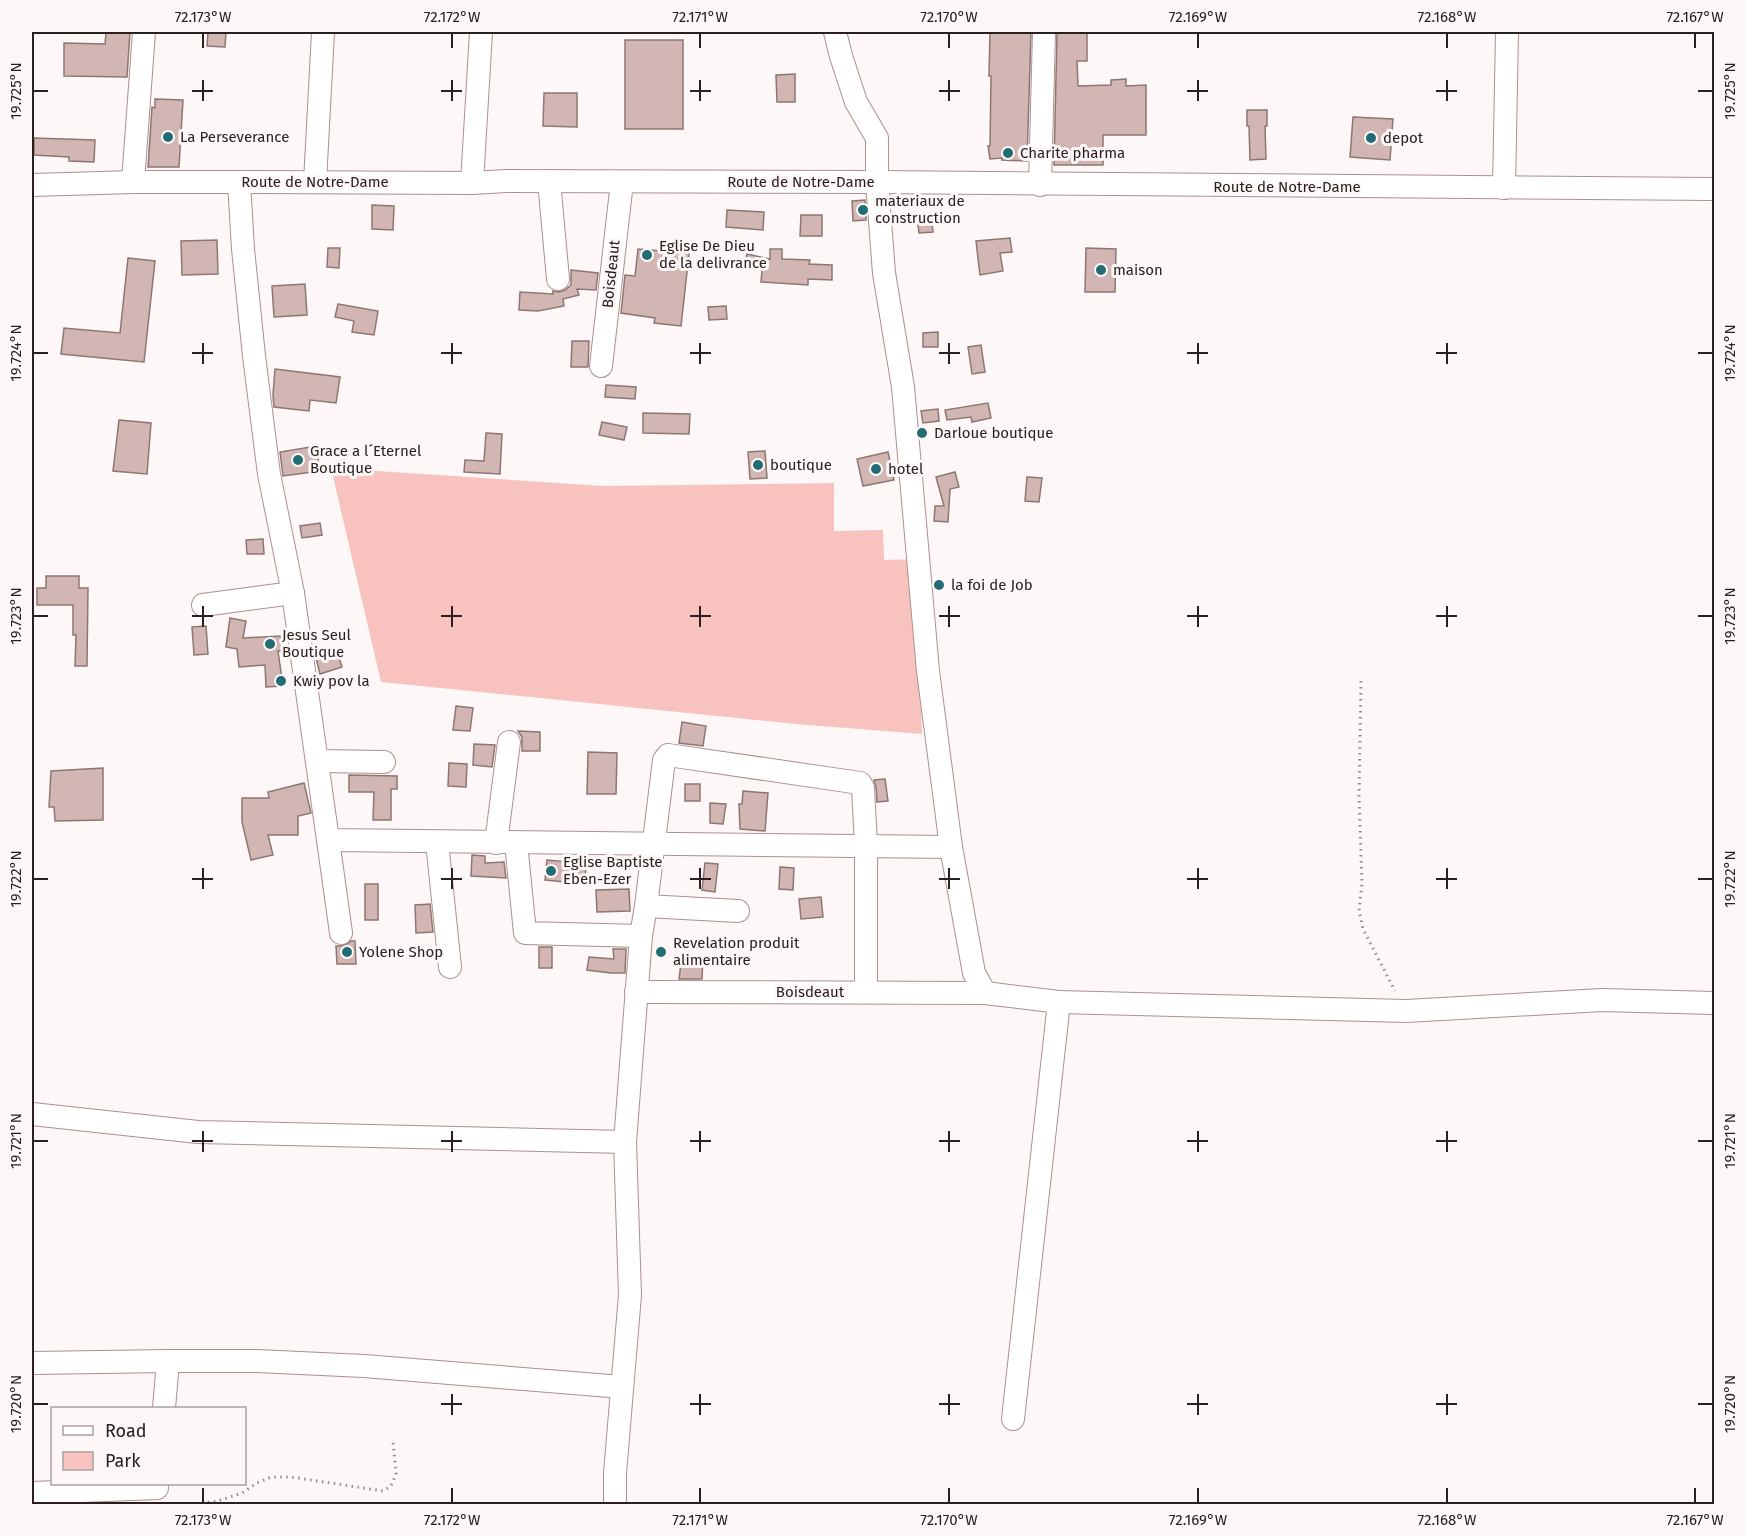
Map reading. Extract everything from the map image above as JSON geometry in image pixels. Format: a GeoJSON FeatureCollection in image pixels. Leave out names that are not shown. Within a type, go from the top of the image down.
{"type":"FeatureCollection","features":[{"type":"Feature","properties":{"kind":"street"},"geometry":{"type":"LineString","coordinates":[[133,182],[144,32]]}},
{"type":"Feature","properties":{"kind":"street"},"geometry":{"type":"LineString","coordinates":[[315,182],[323,32]]}},
{"type":"Feature","properties":{"kind":"street"},"geometry":{"type":"LineString","coordinates":[[472,183],[482,32]]}},
{"type":"Feature","properties":{"kind":"street"},"geometry":{"type":"LineString","coordinates":[[836,32],[856,102],[877,138],[878,194],[884,273],[903,387],[928,671],[951,847],[974,973],[985,993]]}},
{"type":"Feature","properties":{"kind":"street"},"geometry":{"type":"LineString","coordinates":[[1040,185],[1044,32]]}},
{"type":"Feature","properties":{"kind":"street"},"geometry":{"type":"LineString","coordinates":[[1504,188],[1507,32]]}},
{"type":"Feature","properties":{"kind":"street"},"geometry":{"type":"LineString","coordinates":[[549,181],[558,279]]}},
{"type":"Feature","properties":{"kind":"street","name":"Route de Notre-Dame"},"geometry":{"type":"LineString","coordinates":[[32,185],[133,182],[472,183],[549,181],[622,182],[878,194],[1040,185],[1714,189]]}},
{"type":"Feature","properties":{"kind":"street"},"geometry":{"type":"LineString","coordinates":[[238,182],[250,321],[269,474],[293,593],[341,933]]}},
{"type":"Feature","properties":{"kind":"street","name":"Boisdeaut"},"geometry":{"type":"LineString","coordinates":[[601,366],[622,182]]}},
{"type":"Feature","properties":{"kind":"street"},"geometry":{"type":"LineString","coordinates":[[203,605],[293,593]]}},
{"type":"Feature","properties":{"kind":"street"},"geometry":{"type":"LineString","coordinates":[[509,742],[506,843],[525,933],[641,936]]}},
{"type":"Feature","properties":{"kind":"street"},"geometry":{"type":"LineString","coordinates":[[615,1504],[615,1473],[630,1295],[625,1142],[641,936],[664,760],[668,754],[860,783],[863,788],[866,845],[866,992]]}},
{"type":"Feature","properties":{"kind":"street"},"geometry":{"type":"LineString","coordinates":[[317,761],[384,762]]}},
{"type":"Feature","properties":{"kind":"street"},"geometry":{"type":"LineString","coordinates":[[328,840],[951,847]]}},
{"type":"Feature","properties":{"kind":"street"},"geometry":{"type":"LineString","coordinates":[[436,842],[450,967]]}},
{"type":"Feature","properties":{"kind":"street"},"geometry":{"type":"LineString","coordinates":[[646,906],[738,911]]}},
{"type":"Feature","properties":{"kind":"street","name":"Boisdeaut"},"geometry":{"type":"LineString","coordinates":[[636,992],[985,993],[1059,1002],[1406,1011],[1602,1000],[1714,1003]]}},
{"type":"Feature","properties":{"kind":"street"},"geometry":{"type":"LineString","coordinates":[[1013,1419],[1059,1002]]}},
{"type":"Feature","properties":{"kind":"street"},"geometry":{"type":"LineString","coordinates":[[32,1114],[198,1132],[625,1142]]}},
{"type":"Feature","properties":{"kind":"street"},"geometry":{"type":"LineString","coordinates":[[164,1407],[168,1361]]}},
{"type":"Feature","properties":{"kind":"street"},"geometry":{"type":"LineString","coordinates":[[32,1363],[257,1361],[364,1366],[622,1387]]}},
{"type":"Feature","properties":{"kind":"street"},"geometry":{"type":"LineString","coordinates":[[32,1493],[158,1492]]}},
{"type":"Feature","properties":{"kind":"path"},"geometry":{"type":"LineString","coordinates":[[1361,681],[1359,797],[1362,883],[1359,911],[1363,929],[1406,1011]]}},
{"type":"Feature","properties":{"kind":"path"},"geometry":{"type":"LineString","coordinates":[[196,1504],[218,1501],[242,1493],[257,1483],[271,1478],[291,1477],[383,1491],[391,1486],[396,1474],[393,1441]]}},
{"type":"Feature","properties":{"kind":"green space"},"geometry":{"type":"Polygon","coordinates":[[[331,468],[603,486],[834,483],[834,531],[883,530],[884,560],[915,559],[922,734],[796,724],[381,682],[331,468]]]}},
{"type":"Feature","properties":{"kind":"building"},"geometry":{"type":"Polygon","coordinates":[[[106,32],[130,32],[127,77],[64,76],[64,43],[105,44],[106,32]]]}},
{"type":"Feature","properties":{"kind":"building"},"geometry":{"type":"Polygon","coordinates":[[[208,32],[226,32],[225,47],[207,46],[208,32]]]}},
{"type":"Feature","properties":{"kind":"building"},"geometry":{"type":"Polygon","coordinates":[[[990,32],[1031,32],[1027,161],[990,159],[988,146],[990,146],[990,32]]]}},
{"type":"Feature","properties":{"kind":"building"},"geometry":{"type":"Polygon","coordinates":[[[1057,32],[1087,32],[1087,61],[1077,61],[1078,86],[1111,85],[1111,80],[1126,79],[1126,86],[1146,85],[1146,135],[1103,135],[1103,165],[1054,165],[1057,32]]]}},
{"type":"Feature","properties":{"kind":"building"},"geometry":{"type":"Polygon","coordinates":[[[625,40],[683,40],[683,129],[625,129],[625,40]]]}},
{"type":"Feature","properties":{"kind":"building"},"geometry":{"type":"Polygon","coordinates":[[[795,74],[795,102],[777,102],[776,75],[795,74]]]}},
{"type":"Feature","properties":{"kind":"building"},"geometry":{"type":"Polygon","coordinates":[[[544,93],[577,93],[577,127],[543,126],[544,93]]]}},
{"type":"Feature","properties":{"kind":"building"},"geometry":{"type":"Polygon","coordinates":[[[155,99],[183,100],[179,167],[148,167],[152,107],[155,108],[155,99]]]}},
{"type":"Feature","properties":{"kind":"building"},"geometry":{"type":"Polygon","coordinates":[[[1247,110],[1267,110],[1266,159],[1250,160],[1247,110]]]}},
{"type":"Feature","properties":{"kind":"building","name":"depot"},"geometry":{"type":"Polygon","coordinates":[[[1353,117],[1393,119],[1390,160],[1350,157],[1353,117]]]}},
{"type":"Feature","properties":{"kind":"building"},"geometry":{"type":"Polygon","coordinates":[[[34,138],[95,140],[94,162],[69,161],[69,157],[34,155],[34,138]]]}},
{"type":"Feature","properties":{"kind":"building","name":"materiaux de construction"},"geometry":{"type":"Polygon","coordinates":[[[865,200],[866,220],[853,221],[852,201],[865,200]]]}},
{"type":"Feature","properties":{"kind":"building"},"geometry":{"type":"Polygon","coordinates":[[[372,205],[394,206],[393,230],[372,229],[372,205]]]}},
{"type":"Feature","properties":{"kind":"building"},"geometry":{"type":"Polygon","coordinates":[[[727,210],[764,212],[763,230],[726,227],[727,210]]]}},
{"type":"Feature","properties":{"kind":"building"},"geometry":{"type":"Polygon","coordinates":[[[801,215],[822,215],[822,236],[800,236],[801,215]]]}},
{"type":"Feature","properties":{"kind":"building"},"geometry":{"type":"Polygon","coordinates":[[[931,215],[933,232],[919,233],[917,217],[931,215]]]}},
{"type":"Feature","properties":{"kind":"building"},"geometry":{"type":"Polygon","coordinates":[[[1010,238],[1012,252],[1000,253],[1003,271],[980,275],[976,241],[1010,238]]]}},
{"type":"Feature","properties":{"kind":"building"},"geometry":{"type":"Polygon","coordinates":[[[217,240],[218,274],[182,275],[181,241],[217,240]]]}},
{"type":"Feature","properties":{"kind":"building"},"geometry":{"type":"Polygon","coordinates":[[[663,242],[690,245],[681,326],[654,323],[655,318],[621,313],[625,275],[635,276],[638,249],[662,251],[663,242]]]}},
{"type":"Feature","properties":{"kind":"building"},"geometry":{"type":"Polygon","coordinates":[[[328,248],[340,248],[339,268],[327,267],[328,248]]]}},
{"type":"Feature","properties":{"kind":"building","name":"maison"},"geometry":{"type":"Polygon","coordinates":[[[1086,248],[1116,249],[1115,292],[1085,292],[1086,248]]]}},
{"type":"Feature","properties":{"kind":"building"},"geometry":{"type":"Polygon","coordinates":[[[770,249],[782,249],[782,259],[810,260],[809,264],[832,265],[832,280],[808,279],[808,285],[761,282],[762,270],[744,266],[747,254],[770,259],[770,249]]]}},
{"type":"Feature","properties":{"kind":"building"},"geometry":{"type":"Polygon","coordinates":[[[128,258],[155,261],[144,362],[61,354],[64,328],[120,333],[128,258]]]}},
{"type":"Feature","properties":{"kind":"building"},"geometry":{"type":"Polygon","coordinates":[[[571,270],[598,273],[596,290],[577,289],[579,295],[563,299],[564,306],[538,311],[519,310],[520,292],[553,294],[553,291],[565,290],[571,285],[571,270]]]}},
{"type":"Feature","properties":{"kind":"building"},"geometry":{"type":"Polygon","coordinates":[[[305,284],[307,315],[274,317],[272,286],[305,284]]]}},
{"type":"Feature","properties":{"kind":"building"},"geometry":{"type":"Polygon","coordinates":[[[338,304],[378,311],[374,335],[352,332],[354,321],[335,317],[338,304]]]}},
{"type":"Feature","properties":{"kind":"building"},"geometry":{"type":"Polygon","coordinates":[[[726,306],[727,319],[709,320],[708,307],[726,306]]]}},
{"type":"Feature","properties":{"kind":"building"},"geometry":{"type":"Polygon","coordinates":[[[938,332],[938,347],[923,347],[923,333],[938,332]]]}},
{"type":"Feature","properties":{"kind":"building"},"geometry":{"type":"Polygon","coordinates":[[[572,341],[589,341],[588,367],[571,367],[572,341]]]}},
{"type":"Feature","properties":{"kind":"building"},"geometry":{"type":"Polygon","coordinates":[[[981,345],[985,372],[972,374],[968,347],[981,345]]]}},
{"type":"Feature","properties":{"kind":"building"},"geometry":{"type":"Polygon","coordinates":[[[275,369],[340,377],[336,403],[310,400],[309,411],[274,407],[275,369]]]}},
{"type":"Feature","properties":{"kind":"building"},"geometry":{"type":"Polygon","coordinates":[[[606,385],[636,387],[635,399],[605,397],[606,385]]]}},
{"type":"Feature","properties":{"kind":"building"},"geometry":{"type":"Polygon","coordinates":[[[988,403],[991,418],[972,422],[971,417],[947,420],[945,410],[988,403]]]}},
{"type":"Feature","properties":{"kind":"building"},"geometry":{"type":"Polygon","coordinates":[[[938,409],[939,421],[923,423],[921,411],[938,409]]]}},
{"type":"Feature","properties":{"kind":"building"},"geometry":{"type":"Polygon","coordinates":[[[643,413],[690,414],[689,434],[643,433],[643,413]]]}},
{"type":"Feature","properties":{"kind":"building"},"geometry":{"type":"Polygon","coordinates":[[[119,420],[151,423],[147,474],[113,471],[119,420]]]}},
{"type":"Feature","properties":{"kind":"building"},"geometry":{"type":"Polygon","coordinates":[[[602,422],[627,427],[624,440],[599,435],[602,422]]]}},
{"type":"Feature","properties":{"kind":"building"},"geometry":{"type":"Polygon","coordinates":[[[486,433],[502,434],[500,474],[464,472],[465,460],[484,461],[486,433]]]}},
{"type":"Feature","properties":{"kind":"building"},"geometry":{"type":"Polygon","coordinates":[[[316,446],[320,471],[283,476],[280,452],[316,446]]]}},
{"type":"Feature","properties":{"kind":"building","name":"boutique"},"geometry":{"type":"Polygon","coordinates":[[[765,451],[767,478],[750,479],[748,452],[765,451]]]}},
{"type":"Feature","properties":{"kind":"building","name":"hotel"},"geometry":{"type":"Polygon","coordinates":[[[888,452],[894,480],[863,486],[857,459],[888,452]]]}},
{"type":"Feature","properties":{"kind":"building"},"geometry":{"type":"Polygon","coordinates":[[[955,472],[959,487],[950,489],[948,522],[934,521],[935,506],[944,506],[936,477],[955,472]]]}},
{"type":"Feature","properties":{"kind":"building"},"geometry":{"type":"Polygon","coordinates":[[[1027,477],[1042,478],[1039,502],[1025,501],[1027,477]]]}},
{"type":"Feature","properties":{"kind":"building"},"geometry":{"type":"Polygon","coordinates":[[[320,523],[322,535],[302,538],[300,526],[320,523]]]}},
{"type":"Feature","properties":{"kind":"building"},"geometry":{"type":"Polygon","coordinates":[[[263,539],[264,554],[247,554],[246,540],[263,539]]]}},
{"type":"Feature","properties":{"kind":"building"},"geometry":{"type":"Polygon","coordinates":[[[46,576],[79,576],[79,588],[88,588],[87,666],[75,666],[76,635],[73,635],[73,605],[37,605],[37,588],[46,588],[46,576]]]}},
{"type":"Feature","properties":{"kind":"building"},"geometry":{"type":"Polygon","coordinates":[[[230,618],[246,621],[243,638],[281,636],[282,651],[278,651],[283,686],[266,687],[265,665],[239,667],[237,649],[226,647],[230,618]]]}},
{"type":"Feature","properties":{"kind":"building"},"geometry":{"type":"Polygon","coordinates":[[[206,626],[208,654],[194,655],[192,627],[206,626]]]}},
{"type":"Feature","properties":{"kind":"building"},"geometry":{"type":"Polygon","coordinates":[[[337,651],[342,667],[320,674],[316,658],[337,651]]]}},
{"type":"Feature","properties":{"kind":"building"},"geometry":{"type":"Polygon","coordinates":[[[456,706],[473,708],[470,731],[453,730],[456,706]]]}},
{"type":"Feature","properties":{"kind":"building"},"geometry":{"type":"Polygon","coordinates":[[[682,722],[706,726],[703,746],[679,743],[682,722]]]}},
{"type":"Feature","properties":{"kind":"building"},"geometry":{"type":"Polygon","coordinates":[[[518,731],[540,732],[540,751],[522,751],[522,737],[518,731]]]}},
{"type":"Feature","properties":{"kind":"building"},"geometry":{"type":"Polygon","coordinates":[[[474,744],[495,745],[492,767],[473,765],[474,744]]]}},
{"type":"Feature","properties":{"kind":"building"},"geometry":{"type":"Polygon","coordinates":[[[588,752],[617,753],[616,794],[587,794],[588,752]]]}},
{"type":"Feature","properties":{"kind":"building"},"geometry":{"type":"Polygon","coordinates":[[[449,763],[467,764],[466,787],[448,786],[449,763]]]}},
{"type":"Feature","properties":{"kind":"building"},"geometry":{"type":"Polygon","coordinates":[[[103,768],[103,820],[55,821],[54,807],[49,807],[51,771],[103,768]]]}},
{"type":"Feature","properties":{"kind":"building"},"geometry":{"type":"Polygon","coordinates":[[[349,775],[397,776],[397,789],[391,789],[391,820],[373,820],[374,792],[349,792],[349,775]]]}},
{"type":"Feature","properties":{"kind":"building"},"geometry":{"type":"Polygon","coordinates":[[[885,779],[888,801],[877,802],[874,780],[885,779]]]}},
{"type":"Feature","properties":{"kind":"building"},"geometry":{"type":"Polygon","coordinates":[[[304,783],[311,813],[298,816],[298,835],[268,835],[273,855],[251,860],[242,822],[242,798],[269,798],[268,792],[304,783]]]}},
{"type":"Feature","properties":{"kind":"building"},"geometry":{"type":"Polygon","coordinates":[[[685,784],[700,784],[700,801],[685,801],[685,784]]]}},
{"type":"Feature","properties":{"kind":"building"},"geometry":{"type":"Polygon","coordinates":[[[743,791],[768,793],[765,831],[740,829],[739,804],[742,804],[743,791]]]}},
{"type":"Feature","properties":{"kind":"building"},"geometry":{"type":"Polygon","coordinates":[[[710,803],[726,804],[723,824],[710,823],[710,803]]]}},
{"type":"Feature","properties":{"kind":"building"},"geometry":{"type":"Polygon","coordinates":[[[472,855],[485,856],[485,863],[504,862],[506,878],[471,876],[472,855]]]}},
{"type":"Feature","properties":{"kind":"building"},"geometry":{"type":"Polygon","coordinates":[[[569,859],[586,860],[585,884],[545,880],[547,860],[569,862],[569,859]]]}},
{"type":"Feature","properties":{"kind":"building"},"geometry":{"type":"Polygon","coordinates":[[[705,863],[718,864],[715,892],[702,890],[705,863]]]}},
{"type":"Feature","properties":{"kind":"building"},"geometry":{"type":"Polygon","coordinates":[[[780,867],[794,868],[793,890],[779,889],[780,867]]]}},
{"type":"Feature","properties":{"kind":"building"},"geometry":{"type":"Polygon","coordinates":[[[365,884],[378,884],[378,920],[365,920],[365,884]]]}},
{"type":"Feature","properties":{"kind":"building"},"geometry":{"type":"Polygon","coordinates":[[[629,889],[630,911],[597,912],[596,890],[629,889]]]}},
{"type":"Feature","properties":{"kind":"building"},"geometry":{"type":"Polygon","coordinates":[[[821,897],[823,917],[801,919],[799,899],[821,897]]]}},
{"type":"Feature","properties":{"kind":"building"},"geometry":{"type":"Polygon","coordinates":[[[430,904],[433,932],[416,933],[415,905],[430,904]]]}},
{"type":"Feature","properties":{"kind":"building"},"geometry":{"type":"Polygon","coordinates":[[[355,941],[356,964],[337,964],[336,946],[343,946],[355,941]]]}},
{"type":"Feature","properties":{"kind":"building"},"geometry":{"type":"Polygon","coordinates":[[[539,947],[552,947],[552,968],[539,968],[539,947]]]}},
{"type":"Feature","properties":{"kind":"building"},"geometry":{"type":"Polygon","coordinates":[[[613,949],[626,949],[625,973],[587,970],[589,957],[614,959],[613,949]]]}},
{"type":"Feature","properties":{"kind":"building"},"geometry":{"type":"Polygon","coordinates":[[[682,955],[703,957],[702,979],[679,979],[682,955]]]}},
{"type":"Feature","properties":{"kind":"place","name":"La Perseverance"},"geometry":{"type":"Point","coordinates":[168,137]}},
{"type":"Feature","properties":{"kind":"place","name":"depot"},"geometry":{"type":"Point","coordinates":[1371,138]}},
{"type":"Feature","properties":{"kind":"place","name":"Charite pharma"},"geometry":{"type":"Point","coordinates":[1008,153]}},
{"type":"Feature","properties":{"kind":"place","name":"materiaux de construction"},"geometry":{"type":"Point","coordinates":[863,210]}},
{"type":"Feature","properties":{"kind":"place","name":"Eglise De Dieu de la delivrance"},"geometry":{"type":"Point","coordinates":[647,255]}},
{"type":"Feature","properties":{"kind":"place","name":"maison"},"geometry":{"type":"Point","coordinates":[1101,270]}},
{"type":"Feature","properties":{"kind":"place","name":"Darloue boutique"},"geometry":{"type":"Point","coordinates":[922,433]}},
{"type":"Feature","properties":{"kind":"place","name":"Grace a l´Eternel Boutique"},"geometry":{"type":"Point","coordinates":[298,460]}},
{"type":"Feature","properties":{"kind":"place","name":"boutique"},"geometry":{"type":"Point","coordinates":[758,465]}},
{"type":"Feature","properties":{"kind":"place","name":"hotel"},"geometry":{"type":"Point","coordinates":[876,469]}},
{"type":"Feature","properties":{"kind":"place","name":"la foi de Job"},"geometry":{"type":"Point","coordinates":[939,585]}},
{"type":"Feature","properties":{"kind":"place","name":"Jesus Seul Boutique"},"geometry":{"type":"Point","coordinates":[270,644]}},
{"type":"Feature","properties":{"kind":"place","name":"Kwiy pov la"},"geometry":{"type":"Point","coordinates":[281,681]}},
{"type":"Feature","properties":{"kind":"place","name":"Eglise Baptiste Eben-Ezer"},"geometry":{"type":"Point","coordinates":[551,871]}},
{"type":"Feature","properties":{"kind":"place","name":"Yolene Shop"},"geometry":{"type":"Point","coordinates":[347,952]}},
{"type":"Feature","properties":{"kind":"place","name":"Revelation produit alimentaire"},"geometry":{"type":"Point","coordinates":[661,952]}}]}
